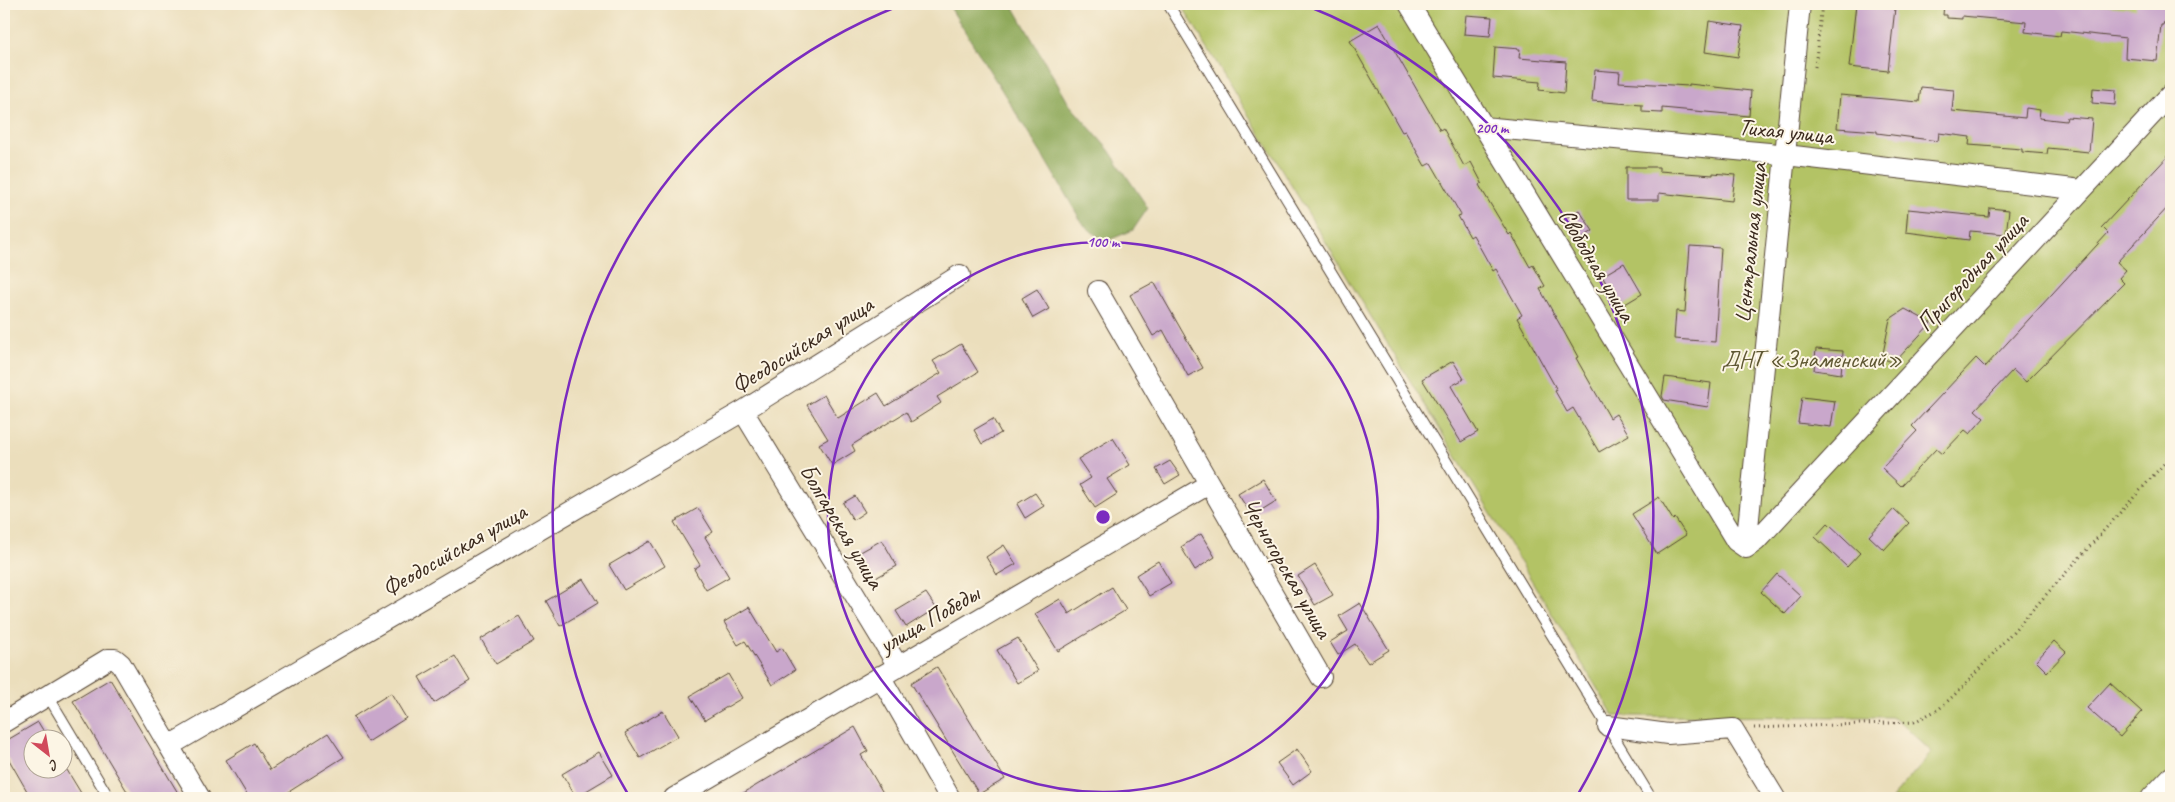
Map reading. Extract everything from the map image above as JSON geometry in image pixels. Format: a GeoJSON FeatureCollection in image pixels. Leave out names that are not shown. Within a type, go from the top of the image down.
{"type":"FeatureCollection","features":[{"type":"Feature","properties":{"kind":"street","name":"Свободная улица"},"geometry":{"type":"LineString","coordinates":[[1409,4],[1736,542],[1746,548]]}},
{"type":"Feature","properties":{"kind":"street","name":"Центральная улица"},"geometry":{"type":"LineString","coordinates":[[1746,548],[1800,4]]}},
{"type":"Feature","properties":{"kind":"street","name":"Пригородная улица"},"geometry":{"type":"LineString","coordinates":[[1746,548],[1756,541],[2171,94]]}},
{"type":"Feature","properties":{"kind":"street","name":"Тихая улица"},"geometry":{"type":"LineString","coordinates":[[1484,127],[1784,155],[2082,190]]}},
{"type":"Feature","properties":{"kind":"street","name":"Феодосийская улица"},"geometry":{"type":"LineString","coordinates":[[169,746],[743,411],[960,275]]}},
{"type":"Feature","properties":{"kind":"street","name":"Черногорская улица"},"geometry":{"type":"LineString","coordinates":[[1098,291],[1321,677]]}},
{"type":"Feature","properties":{"kind":"street","name":"Болгарская улица"},"geometry":{"type":"LineString","coordinates":[[743,411],[898,666]]}},
{"type":"Feature","properties":{"kind":"street","name":"улица Победы"},"geometry":{"type":"LineString","coordinates":[[674,798],[1210,484]]}},
{"type":"Feature","properties":{"kind":"street"},"geometry":{"type":"LineString","coordinates":[[4,722],[108,659],[115,659],[121,664],[200,798]]}},
{"type":"Feature","properties":{"kind":"street"},"geometry":{"type":"LineString","coordinates":[[880,676],[950,798]]}},
{"type":"Feature","properties":{"kind":"street"},"geometry":{"type":"LineString","coordinates":[[1608,726],[1668,734],[1733,729],[1776,798]]}},
{"type":"Feature","properties":{"kind":"street"},"geometry":{"type":"LineString","coordinates":[[2151,798],[2171,777]]}},
{"type":"Feature","properties":{"kind":"lane"},"geometry":{"type":"LineString","coordinates":[[1168,4],[1651,798]]}},
{"type":"Feature","properties":{"kind":"lane"},"geometry":{"type":"LineString","coordinates":[[48,696],[109,798]]}},
{"type":"Feature","properties":{"kind":"path"},"geometry":{"type":"LineString","coordinates":[[1733,729],[1914,722],[1939,709],[1976,673],[2171,456]]}},
{"type":"Feature","properties":{"kind":"path"},"geometry":{"type":"LineString","coordinates":[[4,789],[9,798]]}},
{"type":"Feature","properties":{"kind":"green space"},"geometry":{"type":"Polygon","coordinates":[[[948,4],[1012,4],[1069,104],[1109,150],[1148,208],[1133,230],[1104,242],[1083,224],[948,4]]]}},
{"type":"Feature","properties":{"kind":"green space","name":"ДНТ «Знаменский»"},"geometry":{"type":"Polygon","coordinates":[[[1181,4],[2171,4],[2171,798],[1892,798],[1932,752],[1894,717],[1614,716],[1181,4]]]}},
{"type":"Feature","properties":{"kind":"building"},"geometry":{"type":"Polygon","coordinates":[[[1856,4],[1895,8],[1888,71],[1849,67],[1856,4]]]}},
{"type":"Feature","properties":{"kind":"building"},"geometry":{"type":"Polygon","coordinates":[[[1944,4],[2087,4],[2136,9],[2136,4],[2171,4],[2171,23],[2164,22],[2161,25],[2157,61],[2125,58],[2126,38],[2061,31],[2060,36],[2025,32],[2026,22],[1962,16],[1962,19],[1947,18],[1947,15],[1943,15],[1944,4]]]}},
{"type":"Feature","properties":{"kind":"building"},"geometry":{"type":"Polygon","coordinates":[[[1466,15],[1492,17],[1490,36],[1464,34],[1466,15]]]}},
{"type":"Feature","properties":{"kind":"building"},"geometry":{"type":"Polygon","coordinates":[[[1709,21],[1743,26],[1738,57],[1705,52],[1709,21]]]}},
{"type":"Feature","properties":{"kind":"building"},"geometry":{"type":"Polygon","coordinates":[[[1379,24],[1440,130],[1443,128],[1464,166],[1471,162],[1482,183],[1479,185],[1509,235],[1511,233],[1530,267],[1533,265],[1545,286],[1540,289],[1610,418],[1616,414],[1629,435],[1599,452],[1573,408],[1567,412],[1555,391],[1557,390],[1517,318],[1522,315],[1496,269],[1493,271],[1473,235],[1470,237],[1458,216],[1461,215],[1431,163],[1425,166],[1405,131],[1402,132],[1350,41],[1379,24]]]}},
{"type":"Feature","properties":{"kind":"building"},"geometry":{"type":"Polygon","coordinates":[[[1495,47],[1520,49],[1519,58],[1566,62],[1564,93],[1539,90],[1540,82],[1493,78],[1495,47]]]}},
{"type":"Feature","properties":{"kind":"building"},"geometry":{"type":"Polygon","coordinates":[[[1595,70],[1620,72],[1619,82],[1689,86],[1689,84],[1751,91],[1749,116],[1662,108],[1662,113],[1642,112],[1642,105],[1592,101],[1595,70]]]}},
{"type":"Feature","properties":{"kind":"building"},"geometry":{"type":"Polygon","coordinates":[[[1921,87],[1954,90],[1952,111],[2025,118],[2026,108],[2040,110],[2039,118],[2066,121],[2067,117],[2092,119],[2089,152],[2048,148],[2047,154],[2022,152],[2022,149],[1969,145],[1970,137],[1939,133],[1938,141],[1877,133],[1877,131],[1837,128],[1840,95],[1919,102],[1921,87]]]}},
{"type":"Feature","properties":{"kind":"building"},"geometry":{"type":"Polygon","coordinates":[[[2093,88],[2116,90],[2115,105],[2092,103],[2093,88]]]}},
{"type":"Feature","properties":{"kind":"building"},"geometry":{"type":"Polygon","coordinates":[[[2171,153],[2171,204],[2117,262],[2126,270],[2119,278],[2124,283],[2026,382],[2013,370],[1975,410],[1984,418],[1970,434],[1965,430],[1942,454],[1936,449],[1901,486],[1882,468],[1917,431],[1912,426],[1976,358],[1985,367],[2108,233],[2102,227],[2171,153]]]}},
{"type":"Feature","properties":{"kind":"building"},"geometry":{"type":"Polygon","coordinates":[[[1626,167],[1659,167],[1659,171],[1735,175],[1732,201],[1659,193],[1659,200],[1626,200],[1626,167]]]}},
{"type":"Feature","properties":{"kind":"building"},"geometry":{"type":"Polygon","coordinates":[[[1990,208],[2009,210],[2006,234],[1970,231],[1969,240],[1906,232],[1908,209],[1989,217],[1990,208]]]}},
{"type":"Feature","properties":{"kind":"building"},"geometry":{"type":"Polygon","coordinates":[[[1579,210],[1593,231],[1577,241],[1564,219],[1579,210]]]}},
{"type":"Feature","properties":{"kind":"building"},"geometry":{"type":"Polygon","coordinates":[[[1690,246],[1721,248],[1715,342],[1674,339],[1676,311],[1685,312],[1690,246]]]}},
{"type":"Feature","properties":{"kind":"building"},"geometry":{"type":"Polygon","coordinates":[[[1624,263],[1642,294],[1620,307],[1602,276],[1624,263]]]}},
{"type":"Feature","properties":{"kind":"building"},"geometry":{"type":"Polygon","coordinates":[[[1154,282],[1203,368],[1188,376],[1163,330],[1153,336],[1130,295],[1154,282]]]}},
{"type":"Feature","properties":{"kind":"building"},"geometry":{"type":"Polygon","coordinates":[[[1037,289],[1049,309],[1033,318],[1022,298],[1037,289]]]}},
{"type":"Feature","properties":{"kind":"building"},"geometry":{"type":"Polygon","coordinates":[[[1905,309],[1931,323],[1894,363],[1882,358],[1890,319],[1905,309]]]}},
{"type":"Feature","properties":{"kind":"building"},"geometry":{"type":"Polygon","coordinates":[[[961,344],[978,372],[937,397],[941,403],[911,422],[906,412],[852,445],[855,451],[832,465],[819,444],[828,439],[807,405],[824,395],[838,418],[878,393],[886,406],[941,373],[933,361],[961,344]]]}},
{"type":"Feature","properties":{"kind":"building"},"geometry":{"type":"Polygon","coordinates":[[[1816,349],[1843,351],[1841,374],[1814,370],[1816,349]]]}},
{"type":"Feature","properties":{"kind":"building"},"geometry":{"type":"Polygon","coordinates":[[[1453,361],[1464,379],[1451,386],[1478,432],[1461,442],[1422,379],[1453,361]]]}},
{"type":"Feature","properties":{"kind":"building"},"geometry":{"type":"Polygon","coordinates":[[[1665,377],[1711,383],[1708,407],[1664,400],[1662,396],[1665,377]]]}},
{"type":"Feature","properties":{"kind":"building"},"geometry":{"type":"Polygon","coordinates":[[[1802,397],[1835,401],[1831,427],[1798,423],[1802,397]]]}},
{"type":"Feature","properties":{"kind":"building"},"geometry":{"type":"Polygon","coordinates":[[[993,419],[1001,433],[982,444],[974,430],[993,419]]]}},
{"type":"Feature","properties":{"kind":"building"},"geometry":{"type":"Polygon","coordinates":[[[1113,438],[1130,465],[1107,479],[1117,494],[1095,508],[1080,485],[1091,478],[1078,459],[1113,438]]]}},
{"type":"Feature","properties":{"kind":"building"},"geometry":{"type":"Polygon","coordinates":[[[1170,461],[1180,475],[1165,484],[1156,469],[1170,461]]]}},
{"type":"Feature","properties":{"kind":"building"},"geometry":{"type":"Polygon","coordinates":[[[1263,479],[1276,501],[1252,516],[1238,494],[1263,479]]]}},
{"type":"Feature","properties":{"kind":"building"},"geometry":{"type":"Polygon","coordinates":[[[1035,493],[1044,506],[1025,518],[1017,504],[1035,493]]]}},
{"type":"Feature","properties":{"kind":"building"},"geometry":{"type":"Polygon","coordinates":[[[855,496],[865,512],[853,520],[843,503],[855,496]]]}},
{"type":"Feature","properties":{"kind":"building"},"geometry":{"type":"Polygon","coordinates":[[[1659,497],[1673,520],[1675,518],[1686,535],[1657,554],[1632,514],[1659,497]]]}},
{"type":"Feature","properties":{"kind":"building"},"geometry":{"type":"Polygon","coordinates":[[[698,508],[713,532],[705,537],[729,577],[706,590],[694,569],[700,565],[674,522],[698,508]]]}},
{"type":"Feature","properties":{"kind":"building"},"geometry":{"type":"Polygon","coordinates":[[[1894,509],[1909,523],[1884,550],[1869,536],[1894,509]]]}},
{"type":"Feature","properties":{"kind":"building"},"geometry":{"type":"Polygon","coordinates":[[[1828,523],[1860,553],[1847,567],[1815,537],[1828,523]]]}},
{"type":"Feature","properties":{"kind":"building"},"geometry":{"type":"Polygon","coordinates":[[[1201,534],[1215,557],[1195,570],[1181,547],[1201,534]]]}},
{"type":"Feature","properties":{"kind":"building"},"geometry":{"type":"Polygon","coordinates":[[[882,540],[897,566],[872,580],[857,554],[882,540]]]}},
{"type":"Feature","properties":{"kind":"building"},"geometry":{"type":"Polygon","coordinates":[[[650,541],[665,566],[624,590],[609,565],[650,541]]]}},
{"type":"Feature","properties":{"kind":"building"},"geometry":{"type":"Polygon","coordinates":[[[1004,545],[1016,564],[997,575],[986,557],[1004,545]]]}},
{"type":"Feature","properties":{"kind":"building"},"geometry":{"type":"Polygon","coordinates":[[[1158,561],[1171,583],[1149,596],[1136,575],[1158,561]]]}},
{"type":"Feature","properties":{"kind":"building"},"geometry":{"type":"Polygon","coordinates":[[[1315,565],[1333,595],[1315,605],[1298,576],[1315,565]]]}},
{"type":"Feature","properties":{"kind":"building"},"geometry":{"type":"Polygon","coordinates":[[[1777,574],[1801,596],[1785,614],[1761,592],[1777,574]]]}},
{"type":"Feature","properties":{"kind":"building"},"geometry":{"type":"Polygon","coordinates":[[[583,579],[598,603],[560,626],[546,601],[583,579]]]}},
{"type":"Feature","properties":{"kind":"building"},"geometry":{"type":"Polygon","coordinates":[[[1112,587],[1126,610],[1058,651],[1035,614],[1060,599],[1069,614],[1112,587]]]}},
{"type":"Feature","properties":{"kind":"building"},"geometry":{"type":"Polygon","coordinates":[[[926,593],[936,608],[906,627],[896,611],[926,593]]]}},
{"type":"Feature","properties":{"kind":"building"},"geometry":{"type":"Polygon","coordinates":[[[1360,603],[1389,650],[1368,663],[1355,644],[1338,655],[1330,642],[1348,631],[1339,616],[1360,603]]]}},
{"type":"Feature","properties":{"kind":"building"},"geometry":{"type":"Polygon","coordinates":[[[749,607],[776,652],[782,648],[795,670],[772,685],[745,641],[738,645],[724,622],[749,607]]]}},
{"type":"Feature","properties":{"kind":"building"},"geometry":{"type":"Polygon","coordinates":[[[519,616],[534,641],[496,664],[481,639],[519,616]]]}},
{"type":"Feature","properties":{"kind":"building"},"geometry":{"type":"Polygon","coordinates":[[[1018,638],[1038,671],[1017,683],[997,650],[1018,638]]]}},
{"type":"Feature","properties":{"kind":"building"},"geometry":{"type":"Polygon","coordinates":[[[2054,641],[2066,652],[2047,672],[2036,661],[2054,641]]]}},
{"type":"Feature","properties":{"kind":"building"},"geometry":{"type":"Polygon","coordinates":[[[455,656],[470,681],[434,703],[419,677],[455,656]]]}},
{"type":"Feature","properties":{"kind":"building"},"geometry":{"type":"Polygon","coordinates":[[[937,667],[1005,779],[979,794],[911,683],[937,667]]]}},
{"type":"Feature","properties":{"kind":"building"},"geometry":{"type":"Polygon","coordinates":[[[728,674],[742,698],[705,720],[690,696],[728,674]]]}},
{"type":"Feature","properties":{"kind":"building"},"geometry":{"type":"Polygon","coordinates":[[[110,679],[181,798],[131,798],[73,701],[110,679]]]}},
{"type":"Feature","properties":{"kind":"building"},"geometry":{"type":"Polygon","coordinates":[[[2110,683],[2142,712],[2120,737],[2087,708],[2110,683]]]}},
{"type":"Feature","properties":{"kind":"building"},"geometry":{"type":"Polygon","coordinates":[[[391,693],[406,718],[368,742],[353,717],[391,693]]]}},
{"type":"Feature","properties":{"kind":"building"},"geometry":{"type":"Polygon","coordinates":[[[663,711],[678,736],[640,758],[625,733],[663,711]]]}},
{"type":"Feature","properties":{"kind":"building"},"geometry":{"type":"Polygon","coordinates":[[[38,722],[43,730],[24,730],[38,722]]]}},
{"type":"Feature","properties":{"kind":"building"},"geometry":{"type":"Polygon","coordinates":[[[855,727],[868,751],[861,755],[886,798],[735,798],[855,727]]]}},
{"type":"Feature","properties":{"kind":"building"},"geometry":{"type":"Polygon","coordinates":[[[22,731],[22,780],[72,780],[72,778],[84,798],[31,798],[4,751],[4,742],[22,731]]]}},
{"type":"Feature","properties":{"kind":"building"},"geometry":{"type":"Polygon","coordinates":[[[328,733],[344,757],[279,798],[249,798],[226,760],[254,743],[270,770],[328,733]]]}},
{"type":"Feature","properties":{"kind":"building"},"geometry":{"type":"Polygon","coordinates":[[[1297,749],[1312,771],[1293,785],[1277,763],[1297,749]]]}},
{"type":"Feature","properties":{"kind":"building"},"geometry":{"type":"Polygon","coordinates":[[[599,752],[613,775],[576,797],[562,774],[599,752]]]}}]}
